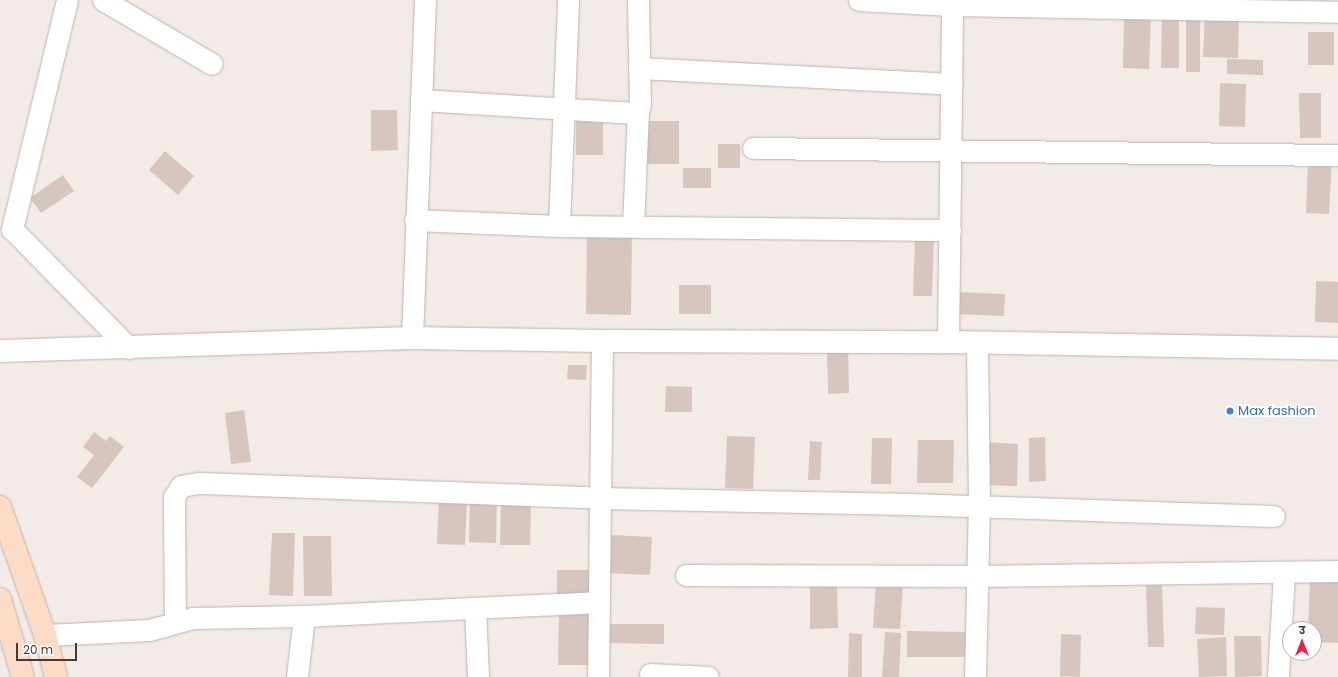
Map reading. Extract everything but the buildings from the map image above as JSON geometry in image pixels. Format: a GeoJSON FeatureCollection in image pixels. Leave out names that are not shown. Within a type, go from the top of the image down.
{"type":"FeatureCollection","features":[{"type":"Feature","properties":{"kind":"main road"},"geometry":{"type":"LineString","coordinates":[[0,507],[45,635],[56,677]]}},
{"type":"Feature","properties":{"kind":"main road"},"geometry":{"type":"LineString","coordinates":[[0,599],[4,619],[23,677]]}},
{"type":"Feature","properties":{"kind":"street"},"geometry":{"type":"LineString","coordinates":[[67,0],[6,223],[129,348]]}},
{"type":"Feature","properties":{"kind":"street"},"geometry":{"type":"LineString","coordinates":[[103,0],[212,64]]}},
{"type":"Feature","properties":{"kind":"street"},"geometry":{"type":"LineString","coordinates":[[412,338],[415,220],[422,100],[425,0]]}},
{"type":"Feature","properties":{"kind":"street"},"geometry":{"type":"LineString","coordinates":[[560,226],[566,107],[568,0]]}},
{"type":"Feature","properties":{"kind":"street"},"geometry":{"type":"LineString","coordinates":[[632,226],[638,111],[638,0]]}},
{"type":"Feature","properties":{"kind":"street"},"geometry":{"type":"LineString","coordinates":[[859,0],[1338,12]]}},
{"type":"Feature","properties":{"kind":"street"},"geometry":{"type":"LineString","coordinates":[[948,342],[952,2]]}},
{"type":"Feature","properties":{"kind":"street"},"geometry":{"type":"LineString","coordinates":[[639,68],[952,84]]}},
{"type":"Feature","properties":{"kind":"street"},"geometry":{"type":"LineString","coordinates":[[422,100],[566,107],[631,113],[638,111]]}},
{"type":"Feature","properties":{"kind":"street"},"geometry":{"type":"LineString","coordinates":[[753,148],[1338,155]]}},
{"type":"Feature","properties":{"kind":"street"},"geometry":{"type":"LineString","coordinates":[[415,220],[560,226],[950,230]]}},
{"type":"Feature","properties":{"kind":"street"},"geometry":{"type":"LineString","coordinates":[[0,351],[412,338],[602,341],[977,342],[1338,349]]}},
{"type":"Feature","properties":{"kind":"street"},"geometry":{"type":"LineString","coordinates":[[598,677],[602,341]]}},
{"type":"Feature","properties":{"kind":"street"},"geometry":{"type":"LineString","coordinates":[[975,677],[979,506],[977,342]]}},
{"type":"Feature","properties":{"kind":"street"},"geometry":{"type":"LineString","coordinates":[[174,622],[174,497],[181,486],[198,483],[600,498],[979,506],[1274,516]]}},
{"type":"Feature","properties":{"kind":"street"},"geometry":{"type":"LineString","coordinates":[[686,575],[977,576],[1284,574],[1338,572]]}},
{"type":"Feature","properties":{"kind":"street"},"geometry":{"type":"LineString","coordinates":[[1278,677],[1284,574]]}},
{"type":"Feature","properties":{"kind":"street"},"geometry":{"type":"LineString","coordinates":[[45,635],[149,630],[193,618],[304,616],[598,602]]}},
{"type":"Feature","properties":{"kind":"street"},"geometry":{"type":"LineString","coordinates":[[475,608],[478,677]]}},
{"type":"Feature","properties":{"kind":"street"},"geometry":{"type":"LineString","coordinates":[[297,677],[304,616]]}},
{"type":"Feature","properties":{"kind":"street"},"geometry":{"type":"LineString","coordinates":[[650,674],[708,677]]}},
{"type":"Feature","properties":{"kind":"place","name":"Max fashion"},"geometry":{"type":"Point","coordinates":[1230,411]}}]}
